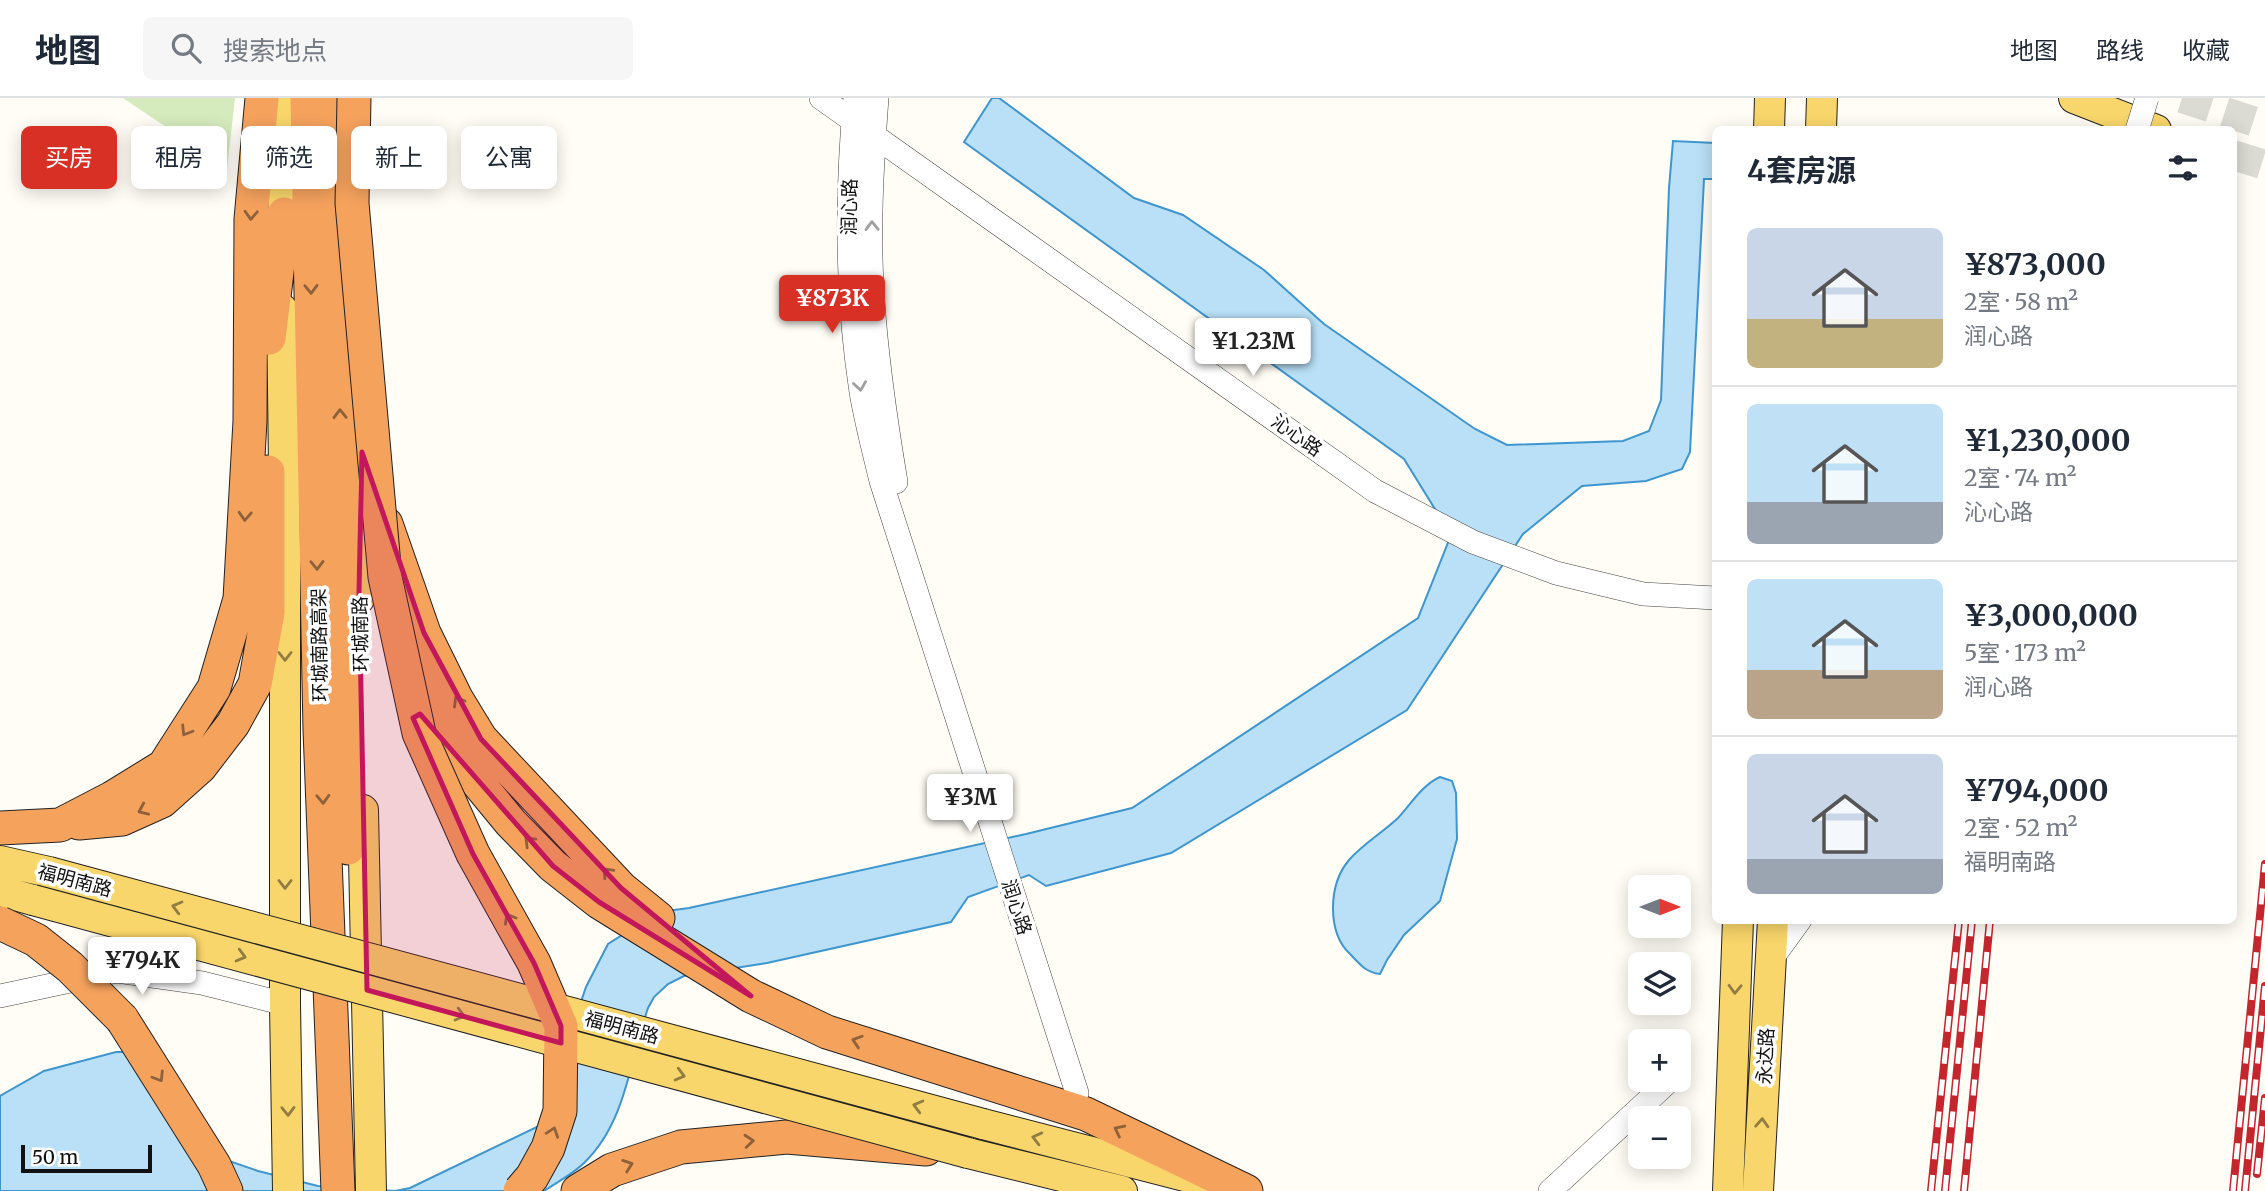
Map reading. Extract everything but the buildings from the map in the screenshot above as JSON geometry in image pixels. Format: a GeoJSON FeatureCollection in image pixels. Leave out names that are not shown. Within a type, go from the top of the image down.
{"type":"FeatureCollection","features":[{"type":"Feature","properties":{"kind":"highway"},"geometry":{"type":"LineString","coordinates":[[60,825],[112,798],[164,766],[214,688],[240,599],[250,421],[251,219],[262,98]]}},
{"type":"Feature","properties":{"kind":"highway","name":"环城南路高架"},"geometry":{"type":"LineString","coordinates":[[307,98],[320,730],[338,1191]]}},
{"type":"Feature","properties":{"kind":"highway","name":"环城南路高架"},"geometry":{"type":"LineString","coordinates":[[335,98],[345,727],[366,1184]]}},
{"type":"Feature","properties":{"kind":"highway"},"geometry":{"type":"LineString","coordinates":[[354,98],[352,203],[356,267],[383,564],[391,611],[419,733],[473,854],[534,963],[561,1027],[560,1111],[548,1148],[532,1177],[520,1191]]}},
{"type":"Feature","properties":{"kind":"highway"},"geometry":{"type":"LineString","coordinates":[[0,828],[122,819],[162,801],[200,767],[233,724],[255,684],[268,612],[268,348],[284,214]]}},
{"type":"Feature","properties":{"kind":"highway"},"geometry":{"type":"LineString","coordinates":[[362,452],[424,633],[456,698],[481,739],[621,888],[751,996]]}},
{"type":"Feature","properties":{"kind":"highway"},"geometry":{"type":"LineString","coordinates":[[391,611],[464,766],[511,823],[553,866],[599,902],[751,996],[827,1032],[1086,1114],[1246,1191]]}},
{"type":"Feature","properties":{"kind":"highway"},"geometry":{"type":"LineString","coordinates":[[0,923],[36,940],[70,967],[122,1019],[220,1178],[234,1191]]}},
{"type":"Feature","properties":{"kind":"highway"},"geometry":{"type":"LineString","coordinates":[[579,1191],[612,1170],[681,1147],[788,1137],[968,1153]]}},
{"type":"Feature","properties":{"kind":"main road"},"geometry":{"type":"LineString","coordinates":[[285,98],[281,349],[285,546],[285,1004],[289,1178]]}},
{"type":"Feature","properties":{"kind":"main road","name":"环城南路"},"geometry":{"type":"LineString","coordinates":[[364,98],[366,285],[359,592],[366,1184]]}},
{"type":"Feature","properties":{"kind":"main road"},"geometry":{"type":"LineString","coordinates":[[1769,126],[1770,98]]}},
{"type":"Feature","properties":{"kind":"main road"},"geometry":{"type":"LineString","coordinates":[[2074,98],[2146,126]]}},
{"type":"Feature","properties":{"kind":"main road","name":"福明南路"},"geometry":{"type":"LineString","coordinates":[[0,861],[970,1121],[1246,1191]]}},
{"type":"Feature","properties":{"kind":"main road","name":"福明南路"},"geometry":{"type":"LineString","coordinates":[[0,891],[968,1153],[1122,1191]]}},
{"type":"Feature","properties":{"kind":"main road","name":"永达路"},"geometry":{"type":"LineString","coordinates":[[1728,1191],[1738,924]]}},
{"type":"Feature","properties":{"kind":"main road","name":"永达路"},"geometry":{"type":"LineString","coordinates":[[1758,1191],[1773,924]]}},
{"type":"Feature","properties":{"kind":"street","name":"沁心路"},"geometry":{"type":"LineString","coordinates":[[821,98],[854,109],[874,135],[1375,491],[1474,542],[1556,573],[1643,594],[1712,598]]}},
{"type":"Feature","properties":{"kind":"street","name":"润心路"},"geometry":{"type":"LineString","coordinates":[[877,98],[871,202],[873,299],[882,400],[908,561]]}},
{"type":"Feature","properties":{"kind":"street"},"geometry":{"type":"LineString","coordinates":[[2138,126],[2147,98]]}},
{"type":"Feature","properties":{"kind":"street","name":"润心路"},"geometry":{"type":"LineString","coordinates":[[854,109],[848,191],[850,293],[861,394],[881,481],[1077,1093]]}},
{"type":"Feature","properties":{"kind":"street"},"geometry":{"type":"LineString","coordinates":[[1771,960],[1797,924]]}},
{"type":"Feature","properties":{"kind":"street"},"geometry":{"type":"LineString","coordinates":[[0,996],[117,971],[202,983],[285,1004]]}},
{"type":"Feature","properties":{"kind":"street"},"geometry":{"type":"LineString","coordinates":[[1550,1191],[1657,1092]]}},
{"type":"Feature","properties":{"kind":"highlighted area"},"geometry":{"type":"Polygon","coordinates":[[[362,452],[424,633],[481,739],[621,888],[751,996],[599,902],[553,866],[420,714],[413,718],[473,854],[534,963],[561,1026],[561,1043],[367,990],[359,592],[362,452]]]}},
{"type":"Feature","properties":{"kind":"green space"},"geometry":{"type":"Polygon","coordinates":[[[123,98],[235,98],[227,168],[227,126],[165,126],[123,98]]]}},
{"type":"Feature","properties":{"kind":"water"},"geometry":{"type":"Polygon","coordinates":[[[992,98],[999,98],[1134,198],[1183,215],[1264,270],[1324,324],[1475,429],[1507,445],[1623,441],[1649,431],[1661,400],[1673,141],[1712,143],[1712,179],[1704,179],[1690,452],[1682,469],[1646,481],[1582,486],[1523,534],[1407,710],[1171,853],[1046,886],[1029,875],[968,897],[951,922],[767,963],[684,976],[668,984],[654,997],[648,1008],[625,1090],[609,1129],[584,1163],[544,1191],[395,1191],[410,1188],[539,1126],[586,987],[608,944],[659,912],[689,908],[1026,834],[1132,808],[1418,618],[1451,535],[1404,459],[964,142],[992,98]]]}},
{"type":"Feature","properties":{"kind":"water"},"geometry":{"type":"Polygon","coordinates":[[[1440,777],[1452,781],[1456,793],[1457,839],[1440,901],[1404,935],[1380,974],[1371,972],[1350,954],[1337,934],[1333,908],[1337,882],[1354,854],[1398,818],[1417,795],[1440,777]]]}},
{"type":"Feature","properties":{"kind":"water"},"geometry":{"type":"Polygon","coordinates":[[[116,1052],[138,1052],[226,1160],[318,1186],[395,1191],[0,1191],[0,1096],[44,1071],[116,1052]]]}},
{"type":"Feature","properties":{"kind":"tunnel"},"geometry":{"type":"LineString","coordinates":[[2182,98],[2265,125]]}},
{"type":"Feature","properties":{"kind":"tunnel"},"geometry":{"type":"LineString","coordinates":[[2237,156],[2265,165]]}},
{"type":"Feature","properties":{"kind":"railway"},"geometry":{"type":"LineString","coordinates":[[2233,1191],[2265,864]]}},
{"type":"Feature","properties":{"kind":"railway"},"geometry":{"type":"LineString","coordinates":[[1931,1191],[1959,924]]}},
{"type":"Feature","properties":{"kind":"railway"},"geometry":{"type":"LineString","coordinates":[[1945,1191],[1972,924]]}},
{"type":"Feature","properties":{"kind":"railway"},"geometry":{"type":"LineString","coordinates":[[1964,1191],[1990,924]]}},
{"type":"Feature","properties":{"kind":"railway"},"geometry":{"type":"LineString","coordinates":[[2245,1191],[2265,986]]}},
{"type":"Feature","properties":{"kind":"railway"},"geometry":{"type":"LineString","coordinates":[[2257,1174],[2265,1098]]}}]}
